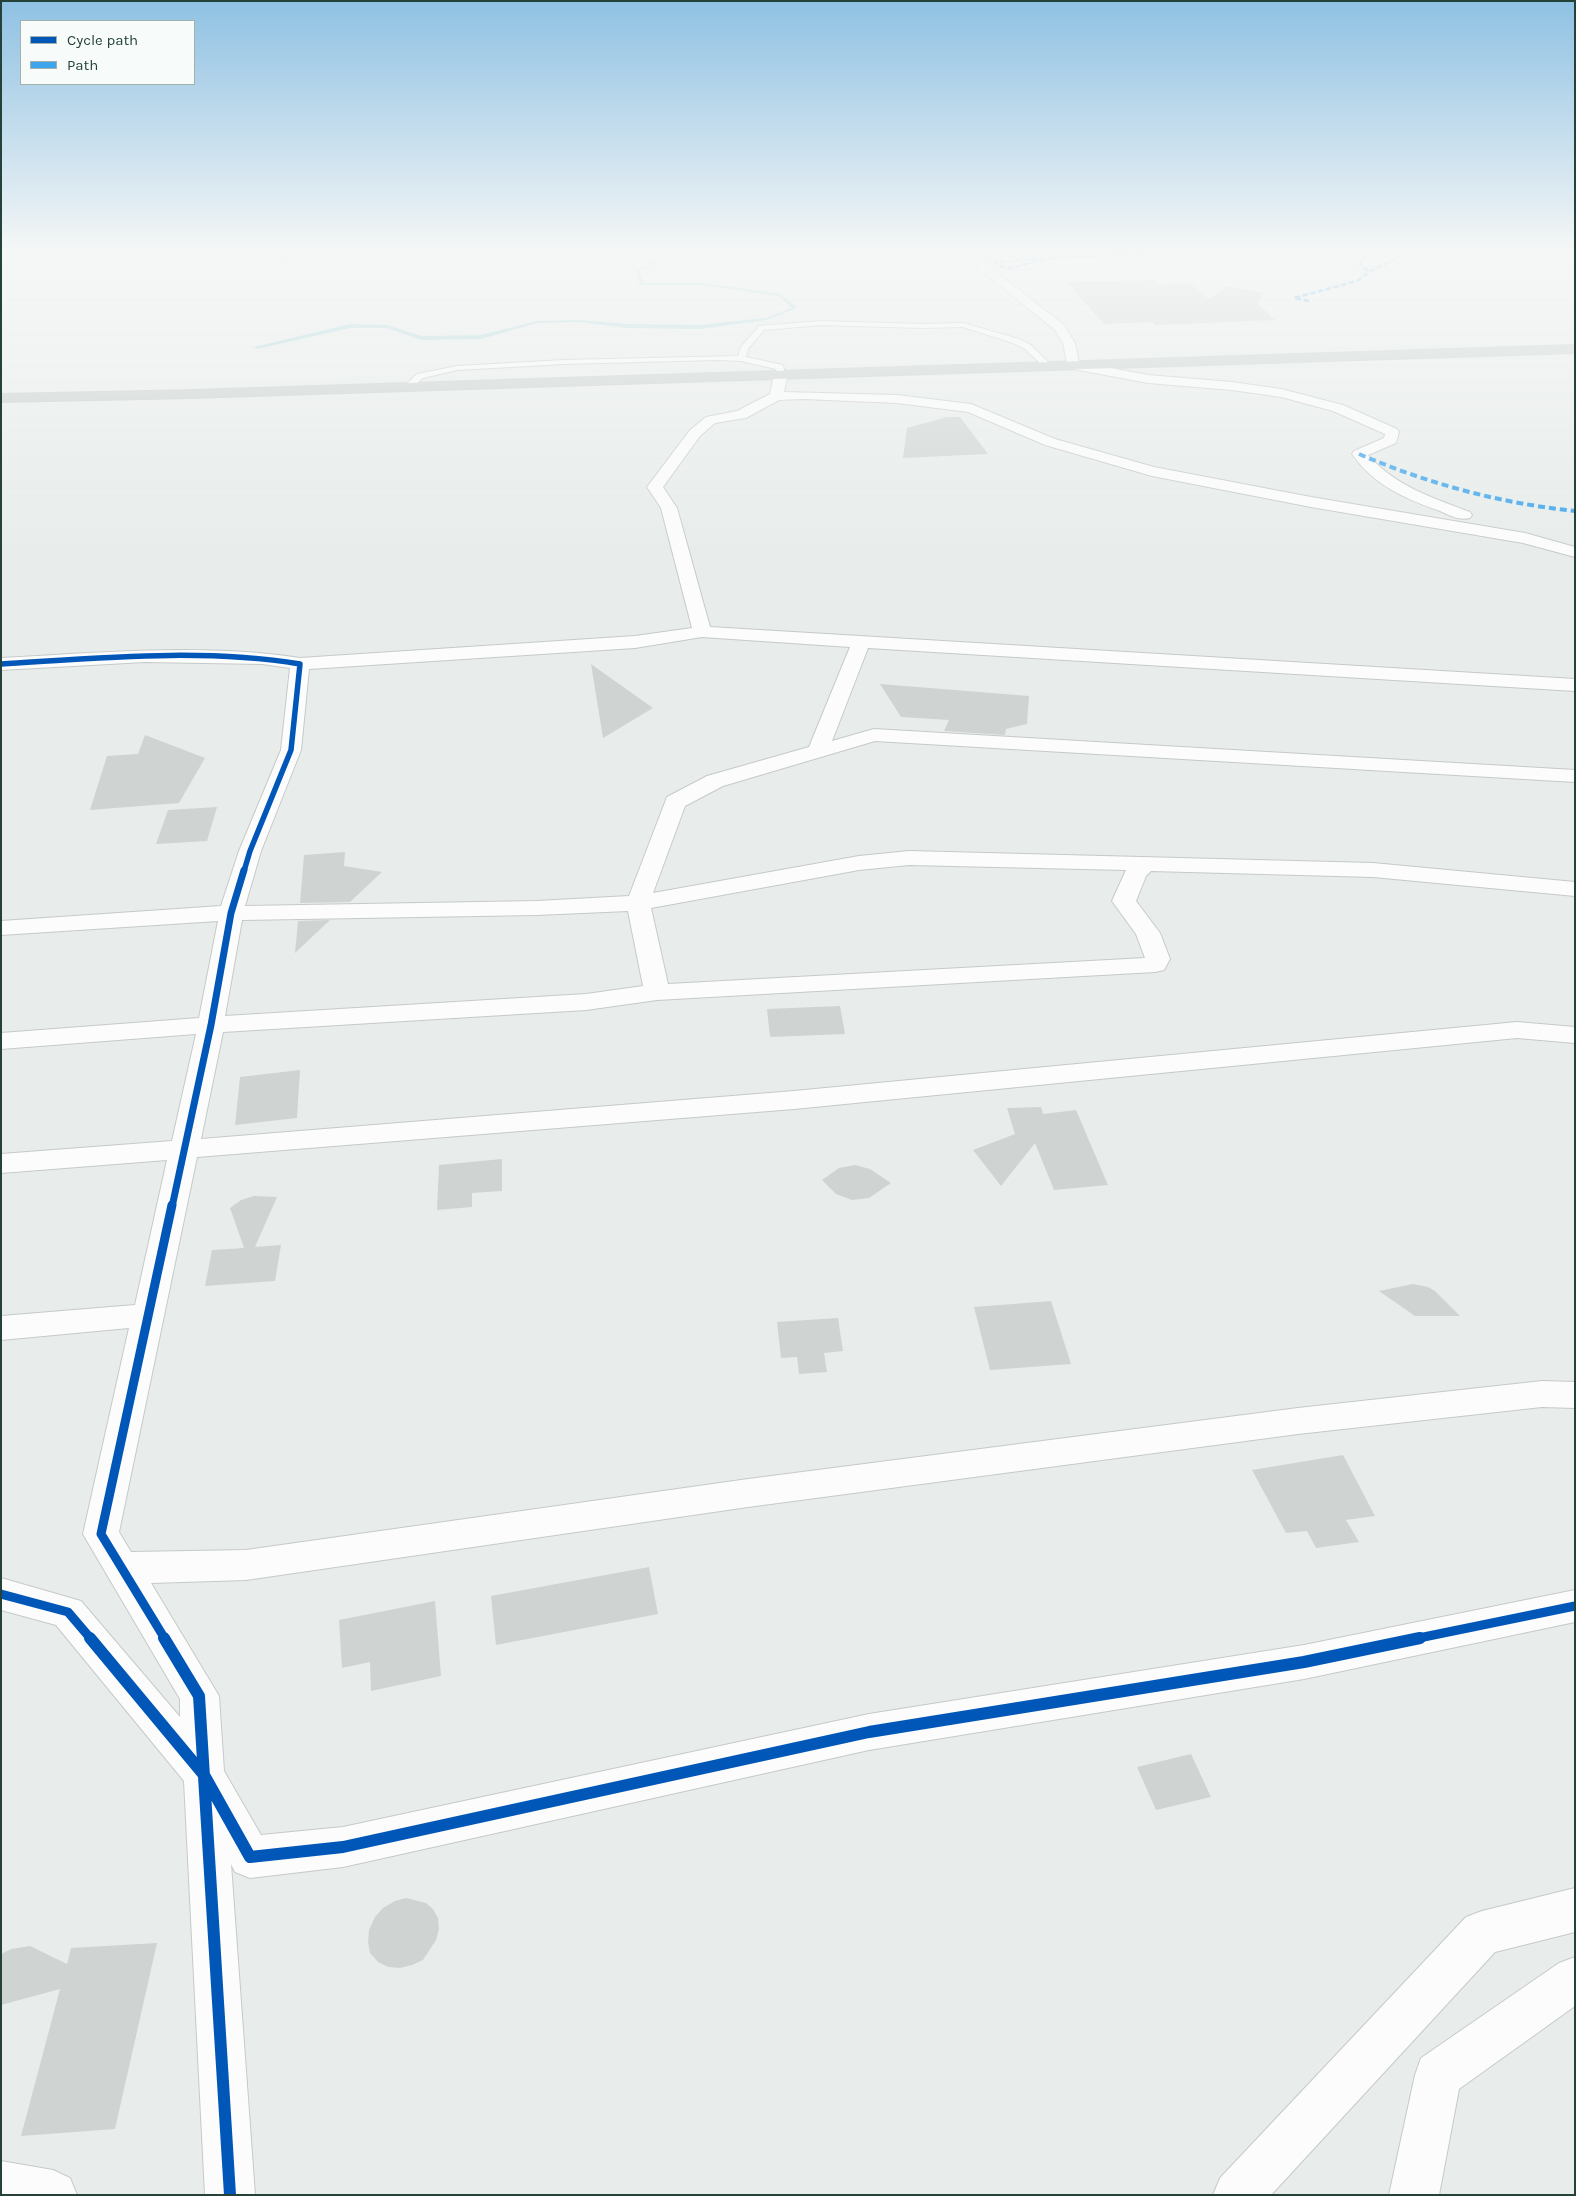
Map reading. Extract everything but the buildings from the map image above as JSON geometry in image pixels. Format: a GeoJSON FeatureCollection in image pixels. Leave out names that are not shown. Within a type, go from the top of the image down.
{"type":"FeatureCollection","features":[{"type":"Feature","properties":{"kind":"highway"},"geometry":{"type":"LineString","coordinates":[[1,398],[203,394],[1434,352]]}},
{"type":"Feature","properties":{"kind":"street"},"geometry":{"type":"LineString","coordinates":[[1071,352],[1073,364],[1157,380],[1274,391],[1318,402],[1376,423],[1392,432],[1391,440],[1359,454],[1370,470],[1388,484],[1575,557]]}},
{"type":"Feature","properties":{"kind":"street"},"geometry":{"type":"LineString","coordinates":[[776,396],[781,374]]}},
{"type":"Feature","properties":{"kind":"street"},"geometry":{"type":"LineString","coordinates":[[702,632],[669,508],[656,487],[695,433],[711,420],[741,414],[776,396],[804,395],[897,399],[971,408],[1050,442],[1152,471],[1312,502],[1525,538],[1575,552]]}},
{"type":"Feature","properties":{"kind":"street"},"geometry":{"type":"LineString","coordinates":[[1,664],[144,656],[262,658],[300,664],[635,642],[702,632],[1575,685]]}},
{"type":"Feature","properties":{"kind":"street"},"geometry":{"type":"LineString","coordinates":[[818,751],[861,641]]}},
{"type":"Feature","properties":{"kind":"street"},"geometry":{"type":"LineString","coordinates":[[230,2195],[199,1696],[101,1534],[211,1025],[231,914],[250,850],[291,750],[300,664]]}},
{"type":"Feature","properties":{"kind":"street"},"geometry":{"type":"LineString","coordinates":[[657,992],[638,903],[675,802],[715,781],[874,735],[1575,776]]}},
{"type":"Feature","properties":{"kind":"street"},"geometry":{"type":"LineString","coordinates":[[1,928],[231,914],[537,908],[638,903],[858,864],[909,858],[1373,870],[1575,889]]}},
{"type":"Feature","properties":{"kind":"street"},"geometry":{"type":"LineString","coordinates":[[1,1041],[211,1025],[586,1002],[657,992],[1155,965],[1158,959],[1148,933],[1124,901],[1136,873],[1145,864]]}},
{"type":"Feature","properties":{"kind":"street"},"geometry":{"type":"LineString","coordinates":[[1,1164],[784,1101],[1517,1030],[1575,1035]]}},
{"type":"Feature","properties":{"kind":"street"},"geometry":{"type":"LineString","coordinates":[[1,1328],[148,1315]]}},
{"type":"Feature","properties":{"kind":"street"},"geometry":{"type":"LineString","coordinates":[[122,1567],[154,1568],[246,1565],[748,1493],[1298,1421],[1542,1394],[1575,1395]]}},
{"type":"Feature","properties":{"kind":"street"},"geometry":{"type":"LineString","coordinates":[[1,1594],[68,1612],[204,1775],[250,1857],[343,1847],[869,1732],[1304,1662],[1575,1606]]}},
{"type":"Feature","properties":{"kind":"street"},"geometry":{"type":"LineString","coordinates":[[1236,2195],[1482,1934],[1575,1910]]}},
{"type":"Feature","properties":{"kind":"street"},"geometry":{"type":"LineString","coordinates":[[1414,2195],[1438,2075],[1575,1979]]}},
{"type":"Feature","properties":{"kind":"street"},"geometry":{"type":"LineString","coordinates":[[1,2185],[53,2195]]}},
{"type":"Feature","properties":{"kind":"lane"},"geometry":{"type":"LineString","coordinates":[[741,360],[743,352]]}},
{"type":"Feature","properties":{"kind":"lane"},"geometry":{"type":"LineString","coordinates":[[1033,352],[1047,366]]}},
{"type":"Feature","properties":{"kind":"lane"},"geometry":{"type":"LineString","coordinates":[[620,360],[623,380]]}},
{"type":"Feature","properties":{"kind":"lane"},"geometry":{"type":"LineString","coordinates":[[407,387],[420,376],[457,368],[620,360],[741,360],[780,367],[781,374]]}},
{"type":"Feature","properties":{"kind":"marked path"},"geometry":{"type":"LineString","coordinates":[[1359,454],[1411,475],[1464,492],[1519,504],[1575,511]]}},
{"type":"Feature","properties":{"kind":"cycle path"},"geometry":{"type":"LineString","coordinates":[[1,664],[145,656],[262,658],[300,664],[291,750],[250,851],[231,913],[211,1025],[101,1534],[199,1696],[230,2195]]}},
{"type":"Feature","properties":{"kind":"cycle path"},"geometry":{"type":"LineString","coordinates":[[1,1594],[68,1612],[204,1775],[250,1857],[343,1847],[869,1732],[1304,1662],[1575,1606]]}}]}
